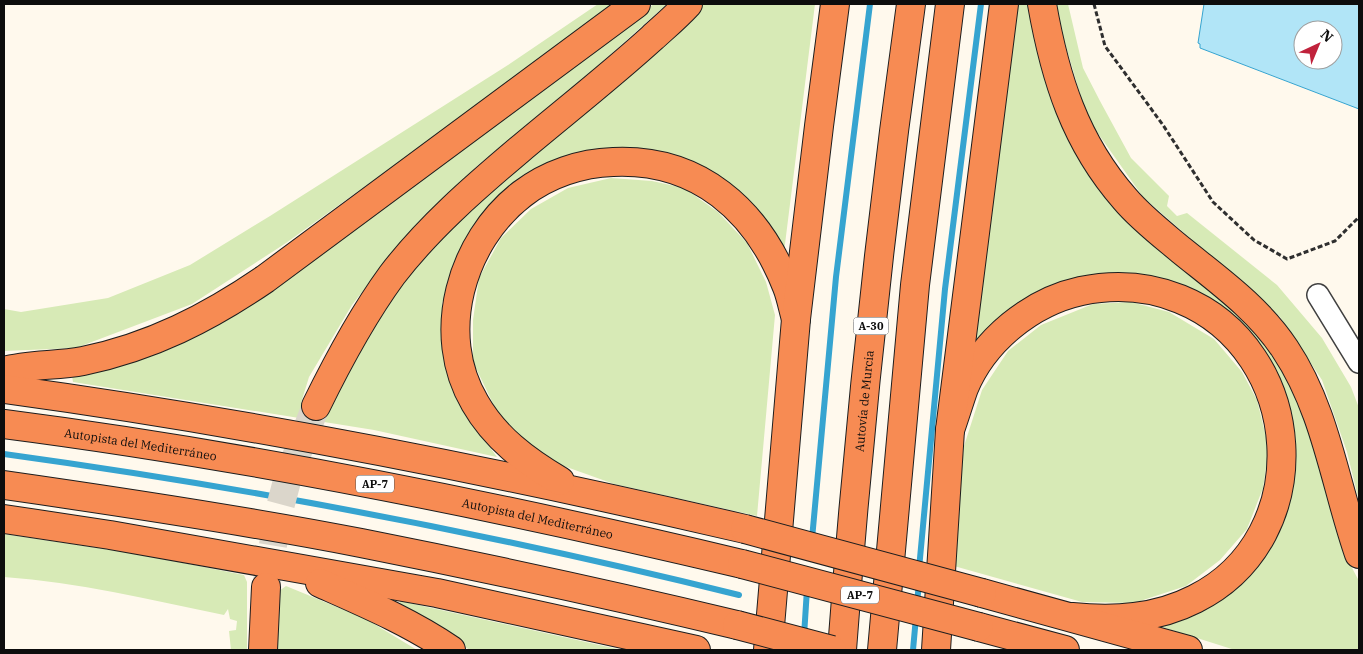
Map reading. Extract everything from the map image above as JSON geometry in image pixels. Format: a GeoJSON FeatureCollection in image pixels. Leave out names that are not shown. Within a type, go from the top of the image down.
{"type":"FeatureCollection","features":[{"type":"Feature","properties":{"kind":"highway"},"geometry":{"type":"LineString","coordinates":[[4,371],[81,361],[116,353],[160,337],[228,304],[265,279],[636,4]]}},
{"type":"Feature","properties":{"kind":"highway"},"geometry":{"type":"LineString","coordinates":[[316,406],[336,364],[363,318],[393,275],[428,233],[467,195],[632,56],[688,4]]}},
{"type":"Feature","properties":{"kind":"highway"},"geometry":{"type":"LineString","coordinates":[[768,650],[796,319],[835,4]]}},
{"type":"Feature","properties":{"kind":"highway","name":"Autovía de Murcia"},"geometry":{"type":"LineString","coordinates":[[842,650],[863,404],[876,281],[911,4]]}},
{"type":"Feature","properties":{"kind":"highway"},"geometry":{"type":"LineString","coordinates":[[882,650],[914,295],[950,4]]}},
{"type":"Feature","properties":{"kind":"highway"},"geometry":{"type":"LineString","coordinates":[[936,650],[950,430],[1004,4]]}},
{"type":"Feature","properties":{"kind":"highway"},"geometry":{"type":"LineString","coordinates":[[1042,4],[1059,76],[1071,113],[1086,145],[1104,174],[1126,201],[1153,227],[1213,275],[1263,321],[1284,347],[1302,375],[1320,420],[1359,554]]}},
{"type":"Feature","properties":{"kind":"highway"},"geometry":{"type":"LineString","coordinates":[[576,491],[543,472],[515,452],[492,428],[474,403],[462,374],[457,348],[455,319],[459,293],[469,263],[481,239],[502,211],[523,193],[545,180],[572,168],[602,163],[632,161],[664,166],[691,176],[718,191],[741,212],[760,236],[773,257],[787,287],[796,319]]}},
{"type":"Feature","properties":{"kind":"highway"},"geometry":{"type":"LineString","coordinates":[[950,430],[964,387],[980,359],[1002,333],[1021,318],[1047,303],[1071,293],[1089,289],[1125,286],[1174,296],[1196,305],[1221,321],[1243,343],[1269,387],[1278,413],[1282,443],[1282,471],[1277,499],[1257,543],[1239,566],[1220,583],[1196,599],[1172,609],[1149,615],[1120,619],[1101,620],[1072,617]]}},
{"type":"Feature","properties":{"kind":"highway"},"geometry":{"type":"LineString","coordinates":[[4,389],[294,434],[576,491],[745,529],[1188,650]]}},
{"type":"Feature","properties":{"kind":"highway","name":"Autopista del Mediterráneo"},"geometry":{"type":"LineString","coordinates":[[4,424],[192,452],[371,483],[551,520],[742,564],[1065,650]]}},
{"type":"Feature","properties":{"kind":"highway"},"geometry":{"type":"LineString","coordinates":[[4,485],[202,515],[360,543],[538,580],[737,625],[832,650]]}},
{"type":"Feature","properties":{"kind":"highway"},"geometry":{"type":"LineString","coordinates":[[4,519],[110,535],[437,593],[696,650]]}},
{"type":"Feature","properties":{"kind":"highway"},"geometry":{"type":"LineString","coordinates":[[290,568],[383,611],[425,633],[451,650]]}},
{"type":"Feature","properties":{"kind":"highway"},"geometry":{"type":"LineString","coordinates":[[263,650],[266,587]]}},
{"type":"Feature","properties":{"kind":"street"},"geometry":{"type":"LineString","coordinates":[[1318,295],[1359,362]]}},
{"type":"Feature","properties":{"kind":"path"},"geometry":{"type":"LineString","coordinates":[[1094,4],[1106,46],[1163,125],[1213,202],[1254,240],[1287,259],[1335,241],[1359,217]]}},
{"type":"Feature","properties":{"kind":"green space"},"geometry":{"type":"Polygon","coordinates":[[[598,4],[614,4],[527,70],[286,243],[192,304],[76,348],[4,351],[4,309],[21,312],[108,298],[190,265],[508,65],[598,4]]]}},
{"type":"Feature","properties":{"kind":"green space"},"geometry":{"type":"Polygon","coordinates":[[[654,4],[667,4],[593,70],[477,166],[404,238],[352,305],[309,377],[301,403],[330,409],[359,340],[412,266],[474,203],[697,4],[815,4],[784,252],[757,214],[601,150],[463,248],[442,303],[450,376],[470,420],[497,457],[374,430],[73,382],[72,376],[94,371],[541,90],[654,4]]]}},
{"type":"Feature","properties":{"kind":"green space"},"geometry":{"type":"Polygon","coordinates":[[[1013,4],[1030,4],[1047,86],[1071,144],[1251,325],[1284,370],[1307,421],[1332,508],[1351,566],[1359,581],[1359,650],[1235,650],[1159,626],[1278,526],[1268,361],[1141,276],[1089,275],[1042,291],[996,321],[972,351],[1013,4]]]}},
{"type":"Feature","properties":{"kind":"green space"},"geometry":{"type":"Polygon","coordinates":[[[1056,4],[1068,4],[1083,68],[1131,158],[1169,196],[1167,206],[1177,216],[1187,213],[1277,285],[1322,338],[1351,387],[1359,408],[1359,501],[1347,452],[1322,380],[1280,317],[1143,197],[1087,118],[1062,33],[1056,4]]]}},
{"type":"Feature","properties":{"kind":"green space"},"geometry":{"type":"Polygon","coordinates":[[[611,178],[652,181],[684,188],[718,212],[747,243],[766,282],[775,315],[757,516],[614,484],[547,460],[500,418],[473,362],[473,320],[479,278],[501,238],[531,209],[568,188],[611,178]]]}},
{"type":"Feature","properties":{"kind":"green space"},"geometry":{"type":"Polygon","coordinates":[[[1131,302],[1169,312],[1214,339],[1242,372],[1257,400],[1269,449],[1263,488],[1247,529],[1220,560],[1186,586],[1134,603],[1082,602],[954,566],[964,446],[982,390],[1008,351],[1041,325],[1093,304],[1131,302]]]}},
{"type":"Feature","properties":{"kind":"green space"},"geometry":{"type":"Polygon","coordinates":[[[4,534],[138,554],[244,575],[247,582],[247,650],[231,650],[229,631],[236,630],[237,621],[230,619],[228,609],[224,615],[87,587],[4,577],[4,534]]]}},
{"type":"Feature","properties":{"kind":"green space"},"geometry":{"type":"Polygon","coordinates":[[[286,586],[366,619],[417,650],[273,650],[279,591],[286,586]]]}},
{"type":"Feature","properties":{"kind":"green space"},"geometry":{"type":"Polygon","coordinates":[[[400,601],[622,650],[470,650],[400,609],[400,601]]]}},
{"type":"Feature","properties":{"kind":"water"},"geometry":{"type":"Polygon","coordinates":[[[1204,4],[1359,4],[1359,109],[1200,48],[1198,43],[1204,4]]]}},
{"type":"Feature","properties":{"kind":"waterway"},"geometry":{"type":"LineString","coordinates":[[812,539],[836,277],[870,4]]}},
{"type":"Feature","properties":{"kind":"waterway"},"geometry":{"type":"LineString","coordinates":[[919,569],[945,289],[981,4]]}},
{"type":"Feature","properties":{"kind":"waterway"},"geometry":{"type":"LineString","coordinates":[[4,454],[189,482],[373,515],[557,552],[739,595]]}},
{"type":"Feature","properties":{"kind":"waterway"},"geometry":{"type":"LineString","coordinates":[[917,604],[919,582]]}},
{"type":"Feature","properties":{"kind":"waterway"},"geometry":{"type":"LineString","coordinates":[[804,636],[807,589]]}},
{"type":"Feature","properties":{"kind":"waterway"},"geometry":{"type":"LineString","coordinates":[[913,650],[916,617]]}},
{"type":"Feature","properties":{"kind":"tunnel"},"geometry":{"type":"LineString","coordinates":[[266,587],[278,515],[288,477],[316,406]]}}]}
